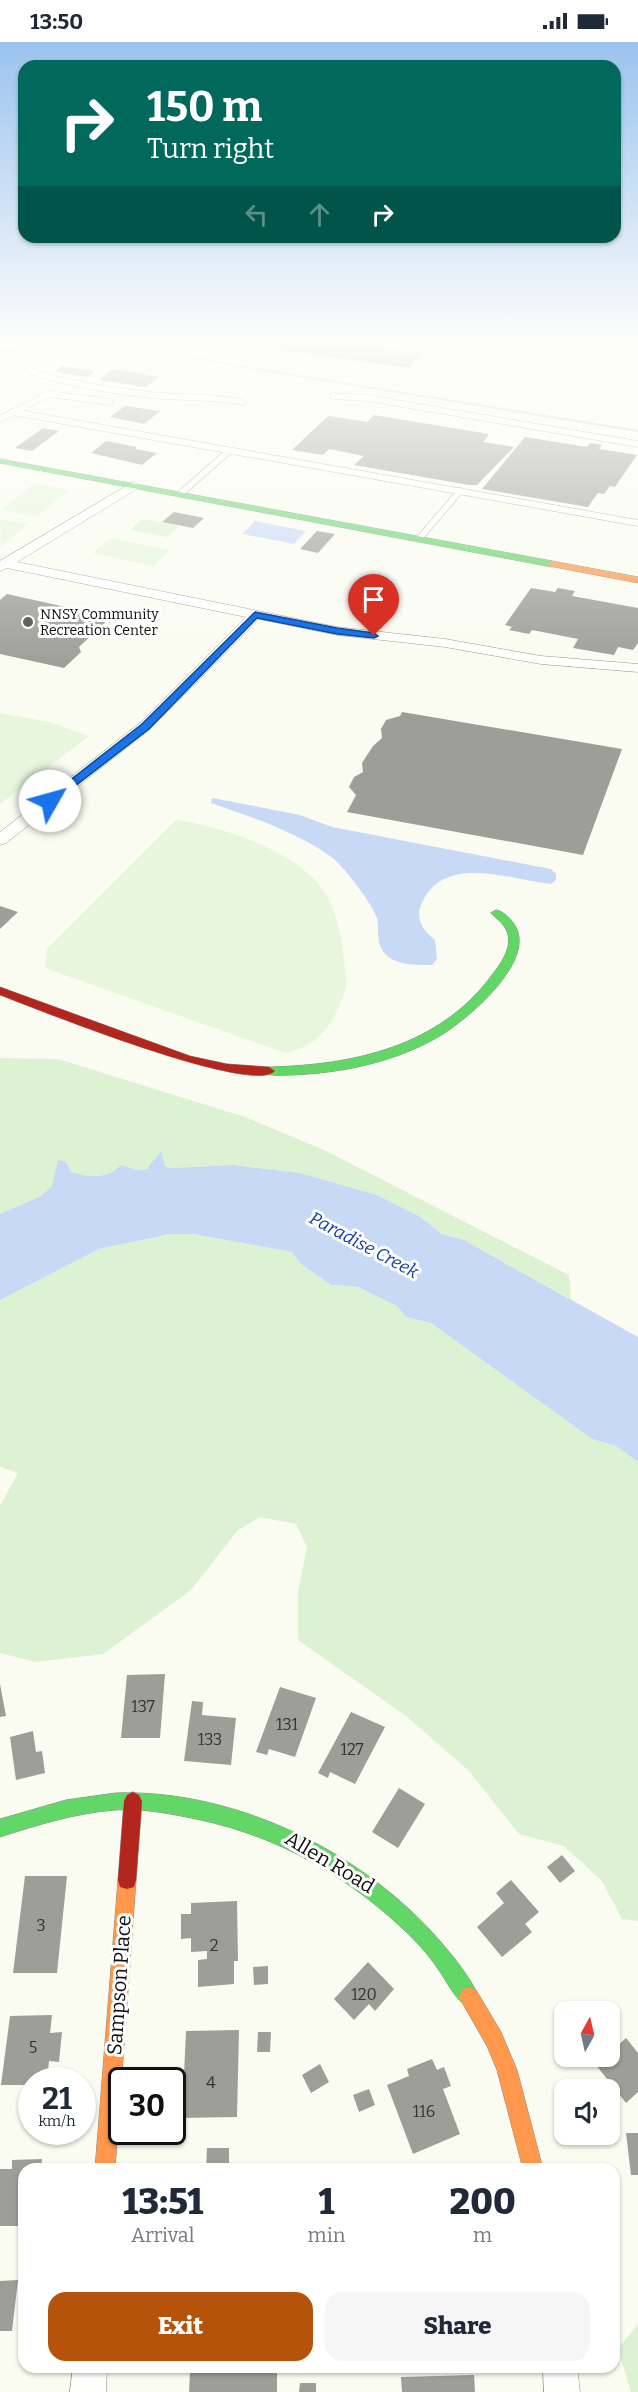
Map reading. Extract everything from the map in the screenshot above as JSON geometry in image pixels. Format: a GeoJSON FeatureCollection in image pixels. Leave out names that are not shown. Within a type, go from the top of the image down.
{"type":"FeatureCollection","features":[{"type":"Feature","properties":{"kind":"street"},"geometry":{"type":"LineString","coordinates":[[0,461],[638,580]]}},
{"type":"Feature","properties":{"kind":"street"},"geometry":{"type":"LineString","coordinates":[[2,564],[133,486]]}},
{"type":"Feature","properties":{"kind":"street"},"geometry":{"type":"LineString","coordinates":[[2,564],[337,631],[445,643],[541,660],[638,668]]}},
{"type":"Feature","properties":{"kind":"street"},"geometry":{"type":"LineString","coordinates":[[0,840],[145,726],[255,615]]}},
{"type":"Feature","properties":{"kind":"street"},"geometry":{"type":"LineString","coordinates":[[0,991],[198,1062],[256,1070],[286,1071],[362,1062],[422,1043],[467,1013],[488,993],[510,959],[515,941],[515,928],[509,920],[497,913]]}},
{"type":"Feature","properties":{"kind":"street","name":"Allen Road"},"geometry":{"type":"LineString","coordinates":[[0,1828],[44,1813],[133,1801],[204,1808],[273,1828],[342,1865],[383,1896],[423,1937],[468,1994],[495,2040],[519,2104],[532,2163]]}},
{"type":"Feature","properties":{"kind":"street","name":"Sampson Place"},"geometry":{"type":"LineString","coordinates":[[105,2163],[133,1801]]}},
{"type":"Feature","properties":{"kind":"street"},"geometry":{"type":"LineString","coordinates":[[88,2392],[90,2373]]}},
{"type":"Feature","properties":{"kind":"street"},"geometry":{"type":"LineString","coordinates":[[560,2373],[562,2392]]}},
{"type":"Feature","properties":{"kind":"lane"},"geometry":{"type":"LineString","coordinates":[[222,450],[638,523]]}},
{"type":"Feature","properties":{"kind":"lane"},"geometry":{"type":"LineString","coordinates":[[180,494],[229,451]]}},
{"type":"Feature","properties":{"kind":"lane"},"geometry":{"type":"LineString","coordinates":[[419,539],[460,491]]}},
{"type":"Feature","properties":{"kind":"green space"},"geometry":{"type":"Polygon","coordinates":[[[35,483],[69,490],[36,517],[1,510],[35,483]]]}},
{"type":"Feature","properties":{"kind":"green space"},"geometry":{"type":"Polygon","coordinates":[[[0,519],[28,524],[1,547],[0,519]]]}},
{"type":"Feature","properties":{"kind":"green space"},"geometry":{"type":"Polygon","coordinates":[[[142,519],[179,526],[167,537],[130,530],[142,519]]]}},
{"type":"Feature","properties":{"kind":"green space"},"geometry":{"type":"Polygon","coordinates":[[[110,538],[170,550],[153,566],[93,553],[110,538]]]}},
{"type":"Feature","properties":{"kind":"green space"},"geometry":{"type":"Polygon","coordinates":[[[0,713],[49,722],[89,736],[0,804],[0,713]]]}},
{"type":"Feature","properties":{"kind":"green space"},"geometry":{"type":"Polygon","coordinates":[[[176,820],[212,827],[268,848],[301,868],[322,888],[333,909],[340,933],[346,987],[330,1023],[312,1042],[285,1053],[45,968],[47,949],[176,820]]]}},
{"type":"Feature","properties":{"kind":"green space"},"geometry":{"type":"Polygon","coordinates":[[[0,1058],[58,1059],[245,1117],[324,1150],[569,1275],[571,1299],[464,1240],[442,1234],[419,1216],[377,1195],[300,1173],[233,1165],[170,1168],[165,1166],[136,1170],[121,1165],[109,1173],[97,1176],[71,1172],[41,1196],[0,1214],[0,1058]]]}},
{"type":"Feature","properties":{"kind":"green space"},"geometry":{"type":"Polygon","coordinates":[[[172,1234],[193,1234],[292,1252],[302,1265],[331,1285],[358,1287],[397,1306],[406,1317],[431,1323],[592,1439],[616,1446],[638,1462],[638,1921],[622,1919],[602,1881],[564,1846],[519,1834],[469,1771],[406,1716],[298,1640],[298,1592],[307,1547],[296,1524],[260,1517],[237,1531],[191,1590],[103,1654],[36,1662],[0,1653],[0,1506],[18,1473],[0,1467],[0,1300],[99,1249],[172,1234]]]}},
{"type":"Feature","properties":{"kind":"green space"},"geometry":{"type":"Polygon","coordinates":[[[638,2324],[638,2392],[631,2392],[620,2356],[620,2346],[638,2324]]]}},
{"type":"Feature","properties":{"kind":"water"},"geometry":{"type":"Polygon","coordinates":[[[255,521],[306,531],[294,544],[242,534],[255,521]]]}},
{"type":"Feature","properties":{"kind":"water"},"geometry":{"type":"Polygon","coordinates":[[[212,798],[300,815],[332,827],[551,869],[556,874],[556,880],[551,884],[479,873],[461,874],[445,879],[431,889],[419,910],[422,925],[435,940],[437,959],[432,965],[402,963],[395,961],[384,952],[379,942],[375,912],[358,886],[333,858],[290,833],[211,803],[212,798]]]}},
{"type":"Feature","properties":{"kind":"water","name":"Paradise Creek"},"geometry":{"type":"Polygon","coordinates":[[[161,1151],[165,1166],[170,1168],[233,1165],[300,1173],[377,1195],[419,1216],[442,1234],[464,1240],[638,1337],[638,1462],[616,1446],[592,1439],[431,1323],[406,1317],[397,1306],[358,1287],[331,1285],[302,1265],[292,1252],[193,1234],[171,1234],[99,1249],[0,1300],[0,1214],[41,1196],[52,1186],[58,1160],[66,1162],[71,1172],[97,1176],[109,1173],[121,1165],[136,1170],[147,1169],[161,1151]]]}},
{"type":"Feature","properties":{"kind":"building"},"geometry":{"type":"Polygon","coordinates":[[[95,450],[139,450],[157,453],[142,465],[91,453],[95,450]]]}},
{"type":"Feature","properties":{"kind":"building"},"geometry":{"type":"Polygon","coordinates":[[[292,450],[328,450],[323,455],[292,450]]]}},
{"type":"Feature","properties":{"kind":"building"},"geometry":{"type":"Polygon","coordinates":[[[332,450],[511,450],[477,485],[354,465],[364,456],[332,450]]]}},
{"type":"Feature","properties":{"kind":"building"},"geometry":{"type":"Polygon","coordinates":[[[515,450],[603,450],[637,455],[615,487],[610,486],[604,494],[598,493],[588,507],[482,489],[515,450]]]}},
{"type":"Feature","properties":{"kind":"building"},"geometry":{"type":"Polygon","coordinates":[[[174,512],[204,518],[193,528],[162,522],[174,512]]]}},
{"type":"Feature","properties":{"kind":"building"},"geometry":{"type":"Polygon","coordinates":[[[317,531],[335,534],[318,553],[300,549],[317,531]]]}},
{"type":"Feature","properties":{"kind":"building"},"geometry":{"type":"Polygon","coordinates":[[[531,588],[555,592],[558,588],[575,591],[572,596],[638,608],[638,643],[633,650],[618,647],[614,655],[573,648],[578,639],[532,630],[529,634],[509,630],[512,627],[505,625],[531,588]]]}},
{"type":"Feature","properties":{"kind":"building"},"geometry":{"type":"Polygon","coordinates":[[[7,594],[111,617],[79,647],[81,652],[64,668],[0,654],[0,600],[7,594]]]}},
{"type":"Feature","properties":{"kind":"building"},"geometry":{"type":"Polygon","coordinates":[[[402,712],[622,749],[583,855],[347,812],[356,795],[349,787],[354,777],[363,772],[362,763],[373,746],[382,738],[381,729],[386,720],[400,716],[402,712]]]}},
{"type":"Feature","properties":{"kind":"building"},"geometry":{"type":"Polygon","coordinates":[[[0,906],[18,912],[0,929],[0,906]]]}},
{"type":"Feature","properties":{"kind":"building"},"geometry":{"type":"Polygon","coordinates":[[[165,1674],[160,1738],[121,1738],[127,1675],[165,1674]]]}},
{"type":"Feature","properties":{"kind":"building"},"geometry":{"type":"Polygon","coordinates":[[[0,1684],[6,1716],[0,1717],[0,1684]]]}},
{"type":"Feature","properties":{"kind":"building"},"geometry":{"type":"Polygon","coordinates":[[[280,1687],[316,1698],[295,1757],[269,1749],[267,1755],[256,1752],[280,1687]]]}},
{"type":"Feature","properties":{"kind":"building"},"geometry":{"type":"Polygon","coordinates":[[[192,1701],[203,1702],[202,1715],[236,1718],[231,1765],[184,1761],[192,1701]]]}},
{"type":"Feature","properties":{"kind":"building"},"geometry":{"type":"Polygon","coordinates":[[[351,1712],[385,1727],[355,1784],[330,1772],[328,1778],[318,1773],[351,1712]]]}},
{"type":"Feature","properties":{"kind":"building"},"geometry":{"type":"Polygon","coordinates":[[[33,1731],[36,1752],[42,1751],[45,1773],[16,1780],[10,1737],[33,1731]]]}},
{"type":"Feature","properties":{"kind":"building"},"geometry":{"type":"Polygon","coordinates":[[[399,1788],[425,1804],[398,1848],[372,1832],[399,1788]]]}},
{"type":"Feature","properties":{"kind":"building"},"geometry":{"type":"Polygon","coordinates":[[[562,1855],[575,1871],[560,1883],[547,1867],[562,1855]]]}},
{"type":"Feature","properties":{"kind":"building"},"geometry":{"type":"Polygon","coordinates":[[[25,1876],[67,1876],[57,1973],[13,1973],[25,1876]]]}},
{"type":"Feature","properties":{"kind":"building"},"geometry":{"type":"Polygon","coordinates":[[[511,1880],[539,1912],[525,1924],[532,1932],[502,1957],[477,1927],[504,1903],[496,1893],[511,1880]]]}},
{"type":"Feature","properties":{"kind":"building"},"geometry":{"type":"Polygon","coordinates":[[[237,1901],[238,1961],[234,1961],[234,1984],[198,1987],[198,1960],[207,1959],[207,1951],[191,1952],[191,1938],[181,1939],[181,1914],[191,1914],[191,1903],[237,1901]]]}},
{"type":"Feature","properties":{"kind":"building"},"geometry":{"type":"Polygon","coordinates":[[[368,1962],[394,1989],[375,2011],[369,2004],[354,2020],[334,1999],[368,1962]]]}},
{"type":"Feature","properties":{"kind":"building"},"geometry":{"type":"Polygon","coordinates":[[[268,1966],[268,1984],[254,1985],[253,1967],[268,1966]]]}},
{"type":"Feature","properties":{"kind":"building"},"geometry":{"type":"Polygon","coordinates":[[[52,2015],[50,2033],[62,2032],[59,2062],[49,2061],[48,2067],[18,2067],[18,2085],[1,2085],[10,2016],[52,2015]]]}},
{"type":"Feature","properties":{"kind":"building"},"geometry":{"type":"Polygon","coordinates":[[[239,2030],[237,2117],[186,2118],[186,2031],[239,2030]]]}},
{"type":"Feature","properties":{"kind":"building"},"geometry":{"type":"Polygon","coordinates":[[[258,2032],[271,2032],[270,2052],[257,2052],[258,2032]]]}},
{"type":"Feature","properties":{"kind":"building"},"geometry":{"type":"Polygon","coordinates":[[[626,2038],[638,2053],[638,2092],[626,2103],[620,2095],[620,2079],[607,2079],[598,2067],[620,2067],[620,2043],[626,2038]]]}},
{"type":"Feature","properties":{"kind":"building"},"geometry":{"type":"Polygon","coordinates":[[[432,2059],[437,2070],[444,2067],[451,2086],[443,2089],[460,2134],[413,2154],[387,2085],[409,2076],[407,2069],[432,2059]]]}},
{"type":"Feature","properties":{"kind":"building"},"geometry":{"type":"Polygon","coordinates":[[[320,2064],[329,2082],[311,2093],[302,2075],[320,2064]]]}},
{"type":"Feature","properties":{"kind":"building"},"geometry":{"type":"Polygon","coordinates":[[[369,2089],[375,2105],[359,2112],[353,2095],[369,2089]]]}},
{"type":"Feature","properties":{"kind":"building"},"geometry":{"type":"Polygon","coordinates":[[[626,2133],[638,2133],[638,2175],[631,2175],[626,2133]]]}},
{"type":"Feature","properties":{"kind":"building"},"geometry":{"type":"Polygon","coordinates":[[[207,2148],[229,2148],[229,2163],[206,2163],[207,2148]]]}},
{"type":"Feature","properties":{"kind":"building"},"geometry":{"type":"Polygon","coordinates":[[[42,2159],[42,2163],[18,2163],[18,2226],[0,2226],[0,2169],[12,2169],[12,2160],[42,2159]]]}},
{"type":"Feature","properties":{"kind":"building"},"geometry":{"type":"Polygon","coordinates":[[[18,2280],[12,2331],[0,2331],[0,2281],[18,2280]]]}},
{"type":"Feature","properties":{"kind":"building"},"geometry":{"type":"Polygon","coordinates":[[[190,2373],[277,2373],[277,2392],[189,2392],[190,2373]]]}},
{"type":"Feature","properties":{"kind":"building"},"geometry":{"type":"Polygon","coordinates":[[[474,2375],[475,2392],[402,2392],[401,2377],[474,2375]]]}},
{"type":"Feature","properties":{"kind":"building"},"geometry":{"type":"Polygon","coordinates":[[[300,2383],[316,2383],[316,2392],[299,2392],[300,2383]]]}},
{"type":"Feature","properties":{"kind":"traffic: fast"},"geometry":{"type":"LineString","coordinates":[[0,461],[552,564]]}},
{"type":"Feature","properties":{"kind":"traffic: fast"},"geometry":{"type":"LineString","coordinates":[[269,1071],[304,1070],[371,1059],[403,1049],[434,1034],[461,1015],[486,992],[511,956],[514,936],[509,924],[497,913]]}},
{"type":"Feature","properties":{"kind":"traffic: fast"},"geometry":{"type":"LineString","coordinates":[[0,1828],[82,1806],[133,1801],[154,1802],[230,1817],[271,1831],[349,1872],[384,1898],[416,1928],[444,1961],[469,1997]]}},
{"type":"Feature","properties":{"kind":"traffic: slow"},"geometry":{"type":"LineString","coordinates":[[552,564],[638,580]]}},
{"type":"Feature","properties":{"kind":"traffic: slow"},"geometry":{"type":"LineString","coordinates":[[105,2163],[127,1880]]}},
{"type":"Feature","properties":{"kind":"traffic: slow"},"geometry":{"type":"LineString","coordinates":[[469,1997],[494,2039],[507,2070],[531,2163]]}},
{"type":"Feature","properties":{"kind":"traffic: jam"},"geometry":{"type":"LineString","coordinates":[[0,991],[187,1059],[227,1068],[269,1071]]}},
{"type":"Feature","properties":{"kind":"traffic: jam"},"geometry":{"type":"LineString","coordinates":[[127,1880],[133,1801]]}},
{"type":"Feature","properties":{"kind":"place","name":"NNSY Community Recreation Center"},"geometry":{"type":"Point","coordinates":[28,622]}},
{"type":"Feature","properties":{"kind":"route"},"geometry":{"type":"LineString","coordinates":[[50,801],[145,726],[255,615],[374,636]]}}]}
